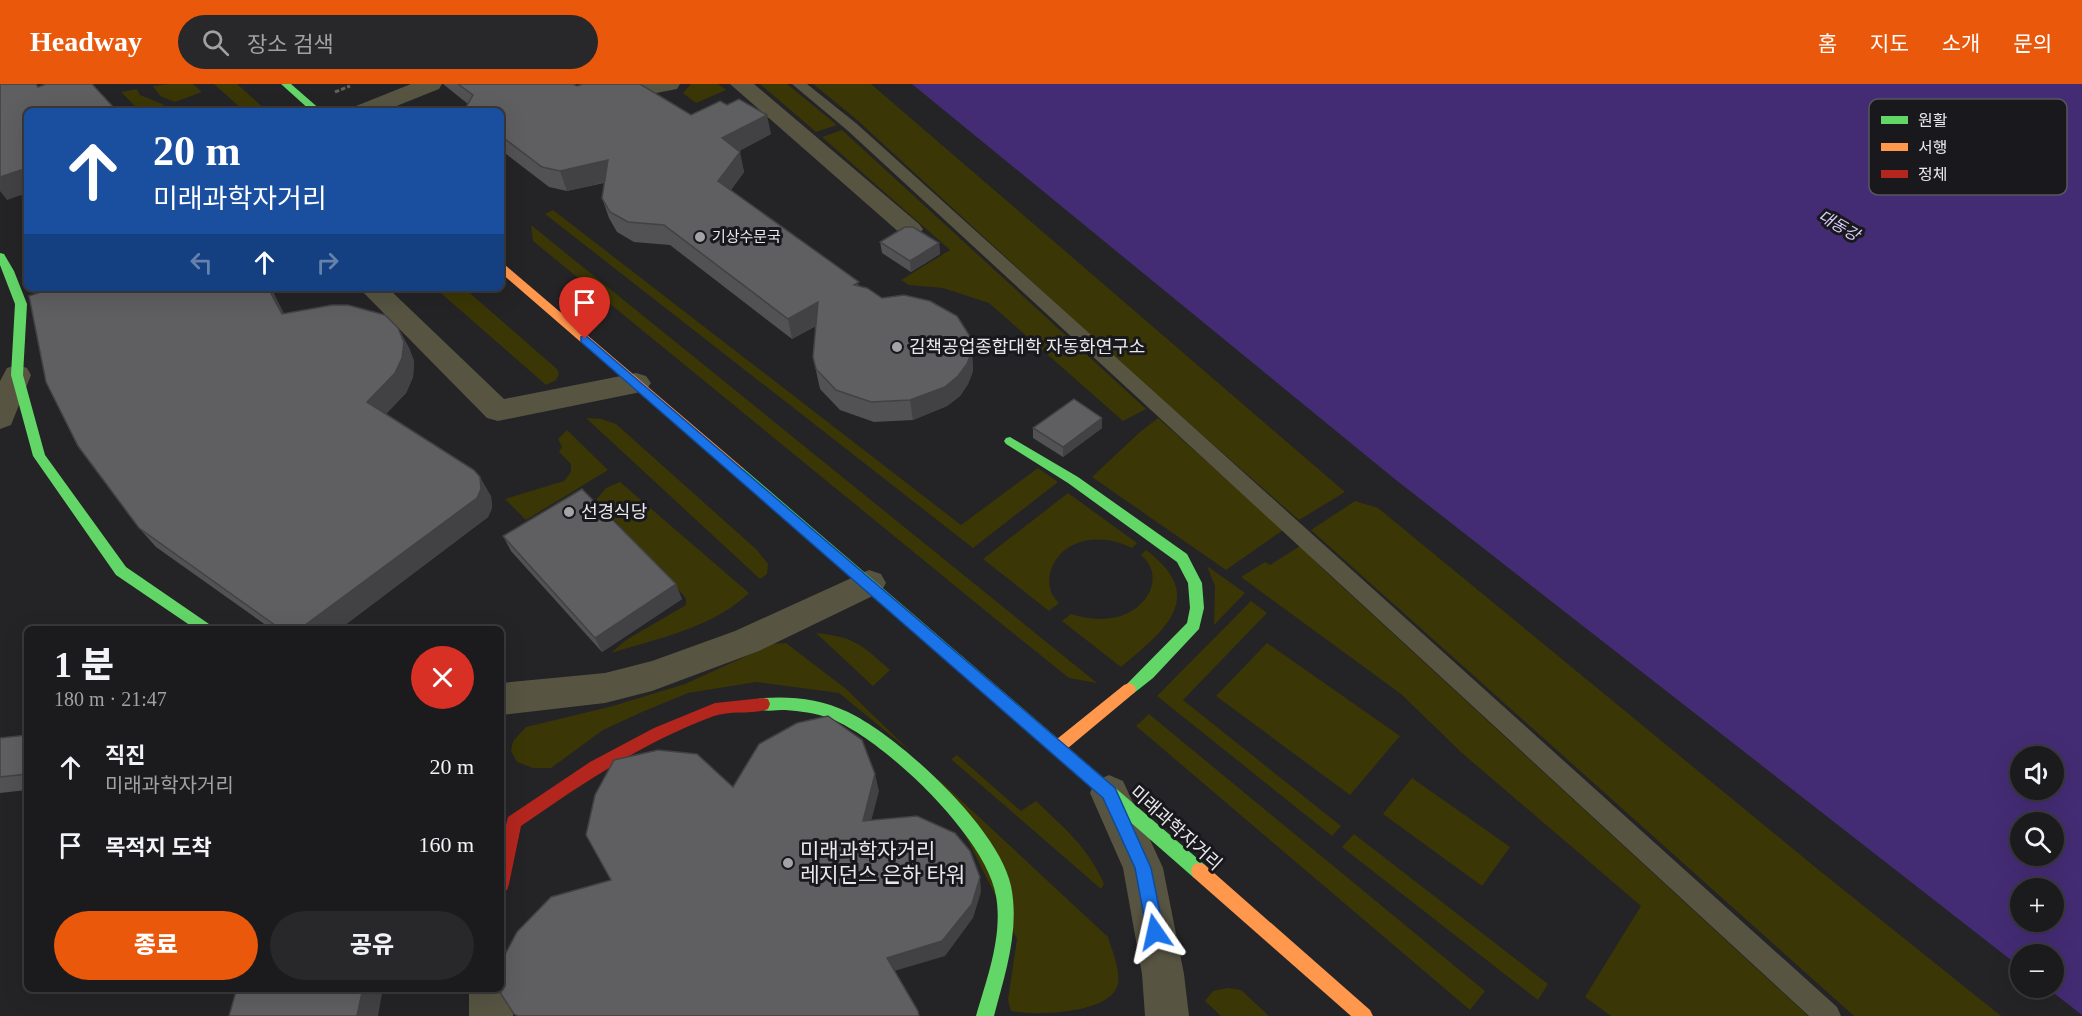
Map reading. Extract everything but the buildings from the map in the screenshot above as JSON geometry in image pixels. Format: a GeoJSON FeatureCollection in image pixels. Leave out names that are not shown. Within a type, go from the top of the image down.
{"type":"FeatureCollection","features":[{"type":"Feature","properties":{"kind":"street"},"geometry":{"type":"LineString","coordinates":[[286,84],[314,108]]}},
{"type":"Feature","properties":{"kind":"street"},"geometry":{"type":"LineString","coordinates":[[371,108],[431,84]]}},
{"type":"Feature","properties":{"kind":"street"},"geometry":{"type":"LineString","coordinates":[[638,84],[651,87],[669,84]]}},
{"type":"Feature","properties":{"kind":"street"},"geometry":{"type":"LineString","coordinates":[[741,84],[910,229]]}},
{"type":"Feature","properties":{"kind":"street"},"geometry":{"type":"LineString","coordinates":[[0,256],[24,290]]}},
{"type":"Feature","properties":{"kind":"street","name":"미래과학자거리"},"geometry":{"type":"LineString","coordinates":[[504,270],[869,583],[1364,1016]]}},
{"type":"Feature","properties":{"kind":"street"},"geometry":{"type":"LineString","coordinates":[[0,418],[17,375],[32,300],[25,291]]}},
{"type":"Feature","properties":{"kind":"street"},"geometry":{"type":"LineString","coordinates":[[375,291],[498,411],[636,383]]}},
{"type":"Feature","properties":{"kind":"street"},"geometry":{"type":"LineString","coordinates":[[17,375],[39,456],[121,571],[201,626]]}},
{"type":"Feature","properties":{"kind":"street"},"geometry":{"type":"LineString","coordinates":[[1010,441],[1073,480],[1182,558],[1195,583],[1197,608],[1194,625],[1148,674],[1058,748]]}},
{"type":"Feature","properties":{"kind":"street"},"geometry":{"type":"LineString","coordinates":[[504,699],[618,685],[689,663],[776,629],[869,583]]}},
{"type":"Feature","properties":{"kind":"street"},"geometry":{"type":"LineString","coordinates":[[504,854],[508,815],[639,741],[718,709],[800,704],[839,715],[872,736],[920,775],[968,827],[997,864],[1005,900],[1004,943],[985,1016]]}},
{"type":"Feature","properties":{"kind":"street"},"geometry":{"type":"LineString","coordinates":[[1109,793],[1143,868],[1163,974],[1167,1016]]}},
{"type":"Feature","properties":{"kind":"street"},"geometry":{"type":"LineString","coordinates":[[491,992],[491,1016]]}},
{"type":"Feature","properties":{"kind":"lane"},"geometry":{"type":"LineString","coordinates":[[799,84],[852,127],[1828,1016]]}},
{"type":"Feature","properties":{"kind":"shaded area"},"geometry":{"type":"Polygon","coordinates":[[[193,84],[202,92],[175,102],[160,96],[153,86],[193,84]]]}},
{"type":"Feature","properties":{"kind":"shaded area"},"geometry":{"type":"Polygon","coordinates":[[[214,84],[237,84],[264,108],[241,108],[214,84]]]}},
{"type":"Feature","properties":{"kind":"shaded area"},"geometry":{"type":"Polygon","coordinates":[[[691,84],[718,84],[726,90],[696,103],[683,93],[691,84]]]}},
{"type":"Feature","properties":{"kind":"shaded area"},"geometry":{"type":"Polygon","coordinates":[[[760,84],[787,84],[837,125],[816,132],[760,84]]]}},
{"type":"Feature","properties":{"kind":"shaded area"},"geometry":{"type":"Polygon","coordinates":[[[813,84],[871,84],[1345,492],[1299,520],[1126,368],[855,118],[813,84]]]}},
{"type":"Feature","properties":{"kind":"shaded area"},"geometry":{"type":"Polygon","coordinates":[[[137,89],[140,95],[165,105],[137,108],[121,92],[137,89]]]}},
{"type":"Feature","properties":{"kind":"shaded area"},"geometry":{"type":"Polygon","coordinates":[[[842,130],[1146,409],[1123,421],[989,303],[943,288],[909,285],[901,280],[950,250],[822,137],[842,130]]]}},
{"type":"Feature","properties":{"kind":"shaded area"},"geometry":{"type":"Polygon","coordinates":[[[553,210],[961,525],[1038,468],[1058,482],[973,548],[545,214],[553,210]]]}},
{"type":"Feature","properties":{"kind":"shaded area"},"geometry":{"type":"Polygon","coordinates":[[[531,225],[1097,683],[1069,678],[998,621],[533,241],[531,225]]]}},
{"type":"Feature","properties":{"kind":"shaded area"},"geometry":{"type":"Polygon","coordinates":[[[438,291],[467,291],[557,369],[559,374],[556,380],[546,385],[438,291]]]}},
{"type":"Feature","properties":{"kind":"shaded area"},"geometry":{"type":"Polygon","coordinates":[[[586,418],[601,419],[616,424],[757,550],[768,564],[767,574],[760,579],[586,418]]]}},
{"type":"Feature","properties":{"kind":"shaded area"},"geometry":{"type":"Polygon","coordinates":[[[1158,418],[1283,530],[1226,570],[1092,477],[1158,418]]]}},
{"type":"Feature","properties":{"kind":"shaded area"},"geometry":{"type":"Polygon","coordinates":[[[567,430],[608,470],[526,520],[505,499],[564,481],[571,472],[571,464],[559,452],[562,447],[558,439],[567,430]]]}},
{"type":"Feature","properties":{"kind":"shaded area"},"geometry":{"type":"Polygon","coordinates":[[[620,482],[749,593],[719,615],[702,623],[666,637],[611,653],[626,640],[686,605],[686,598],[596,500],[606,488],[620,482]]]}},
{"type":"Feature","properties":{"kind":"shaded area"},"geometry":{"type":"Polygon","coordinates":[[[1068,493],[1137,543],[1132,548],[1118,542],[1088,540],[1065,550],[1054,563],[1051,571],[1050,588],[1059,603],[1049,611],[983,559],[1068,493]]]}},
{"type":"Feature","properties":{"kind":"shaded area"},"geometry":{"type":"Polygon","coordinates":[[[1355,501],[1378,508],[1815,867],[2001,1016],[1854,1016],[1311,530],[1355,501]]]}},
{"type":"Feature","properties":{"kind":"shaded area"},"geometry":{"type":"Polygon","coordinates":[[[1300,546],[1808,1016],[1611,1016],[1585,997],[1641,906],[1462,753],[1401,694],[1241,577],[1265,562],[1270,565],[1300,546]]]}},
{"type":"Feature","properties":{"kind":"shaded area"},"geometry":{"type":"Polygon","coordinates":[[[1146,550],[1165,567],[1175,583],[1177,598],[1173,613],[1164,627],[1121,667],[1062,621],[1071,614],[1084,618],[1106,619],[1126,614],[1142,603],[1153,580],[1152,571],[1141,555],[1146,550]]]}},
{"type":"Feature","properties":{"kind":"shaded area"},"geometry":{"type":"Polygon","coordinates":[[[1207,566],[1245,593],[1214,625],[1215,586],[1207,566]]]}},
{"type":"Feature","properties":{"kind":"shaded area"},"geometry":{"type":"Polygon","coordinates":[[[1251,601],[1267,613],[1183,700],[1341,826],[1332,836],[1157,696],[1251,601]]]}},
{"type":"Feature","properties":{"kind":"shaded area"},"geometry":{"type":"Polygon","coordinates":[[[816,633],[840,637],[857,644],[890,670],[873,686],[816,633]]]}},
{"type":"Feature","properties":{"kind":"shaded area"},"geometry":{"type":"Polygon","coordinates":[[[786,643],[846,689],[911,752],[839,693],[756,682],[688,693],[642,712],[603,730],[551,768],[533,768],[517,762],[511,751],[513,741],[526,727],[613,706],[685,684],[773,644],[786,643]]]}},
{"type":"Feature","properties":{"kind":"shaded area"},"geometry":{"type":"Polygon","coordinates":[[[1267,643],[1400,736],[1350,795],[1216,696],[1267,643]]]}},
{"type":"Feature","properties":{"kind":"shaded area"},"geometry":{"type":"Polygon","coordinates":[[[1149,714],[1485,991],[1470,1010],[1136,726],[1149,714]]]}},
{"type":"Feature","properties":{"kind":"shaded area"},"geometry":{"type":"Polygon","coordinates":[[[957,755],[1021,811],[1036,801],[1066,829],[1091,859],[1104,884],[1101,889],[951,759],[957,755]]]}},
{"type":"Feature","properties":{"kind":"shaded area"},"geometry":{"type":"Polygon","coordinates":[[[937,778],[1108,937],[1118,975],[1117,987],[1111,996],[1085,1008],[1069,1011],[1022,1013],[1011,1011],[1008,1000],[1017,939],[937,778]]]}},
{"type":"Feature","properties":{"kind":"shaded area"},"geometry":{"type":"Polygon","coordinates":[[[1412,778],[1510,847],[1482,886],[1383,814],[1412,778]]]}},
{"type":"Feature","properties":{"kind":"shaded area"},"geometry":{"type":"Polygon","coordinates":[[[1354,834],[1548,984],[1538,1000],[1342,847],[1354,834]]]}},
{"type":"Feature","properties":{"kind":"shaded area"},"geometry":{"type":"Polygon","coordinates":[[[1228,988],[1241,990],[1269,1016],[1221,1016],[1205,1001],[1213,991],[1228,988]]]}},
{"type":"Feature","properties":{"kind":"water","name":"대동강"},"geometry":{"type":"Polygon","coordinates":[[[912,84],[2082,84],[2082,1015],[2060,998],[2064,998],[2064,944],[2010,944],[2010,959],[1396,480],[912,84]]]}},
{"type":"Feature","properties":{"kind":"traffic: fast"},"geometry":{"type":"LineString","coordinates":[[286,84],[314,108]]}},
{"type":"Feature","properties":{"kind":"traffic: fast"},"geometry":{"type":"LineString","coordinates":[[0,256],[9,271],[21,304],[17,375],[39,456],[121,571],[201,626]]}},
{"type":"Feature","properties":{"kind":"traffic: fast"},"geometry":{"type":"LineString","coordinates":[[1010,441],[1073,480],[1182,558],[1195,583],[1197,608],[1194,625],[1148,674],[1129,689]]}},
{"type":"Feature","properties":{"kind":"traffic: fast"},"geometry":{"type":"LineString","coordinates":[[738,471],[1199,871]]}},
{"type":"Feature","properties":{"kind":"traffic: fast"},"geometry":{"type":"LineString","coordinates":[[763,704],[794,704],[814,707],[843,717],[863,728],[935,789],[978,838],[993,861],[1002,882],[1006,916],[1002,950],[985,1016]]}},
{"type":"Feature","properties":{"kind":"traffic: slow"},"geometry":{"type":"LineString","coordinates":[[504,270],[738,471]]}},
{"type":"Feature","properties":{"kind":"traffic: slow"},"geometry":{"type":"LineString","coordinates":[[1057,748],[1129,689]]}},
{"type":"Feature","properties":{"kind":"traffic: slow"},"geometry":{"type":"LineString","coordinates":[[1199,871],[1364,1016]]}},
{"type":"Feature","properties":{"kind":"traffic: jam"},"geometry":{"type":"LineString","coordinates":[[504,870],[514,822],[595,767],[659,733],[715,709],[763,704]]}},
{"type":"Feature","properties":{"kind":"place","name":"기상수문국"},"geometry":{"type":"Point","coordinates":[700,237]}},
{"type":"Feature","properties":{"kind":"place","name":"김책공업종합대학 자동화연구소"},"geometry":{"type":"Point","coordinates":[897,347]}},
{"type":"Feature","properties":{"kind":"place","name":"선경식당"},"geometry":{"type":"Point","coordinates":[569,512]}},
{"type":"Feature","properties":{"kind":"place","name":"미래과학자거리 레지던스 은하 타워"},"geometry":{"type":"Point","coordinates":[788,863]}},
{"type":"Feature","properties":{"kind":"route"},"geometry":{"type":"LineString","coordinates":[[585,339],[1109,793],[1143,868],[1155,932]]}}]}
